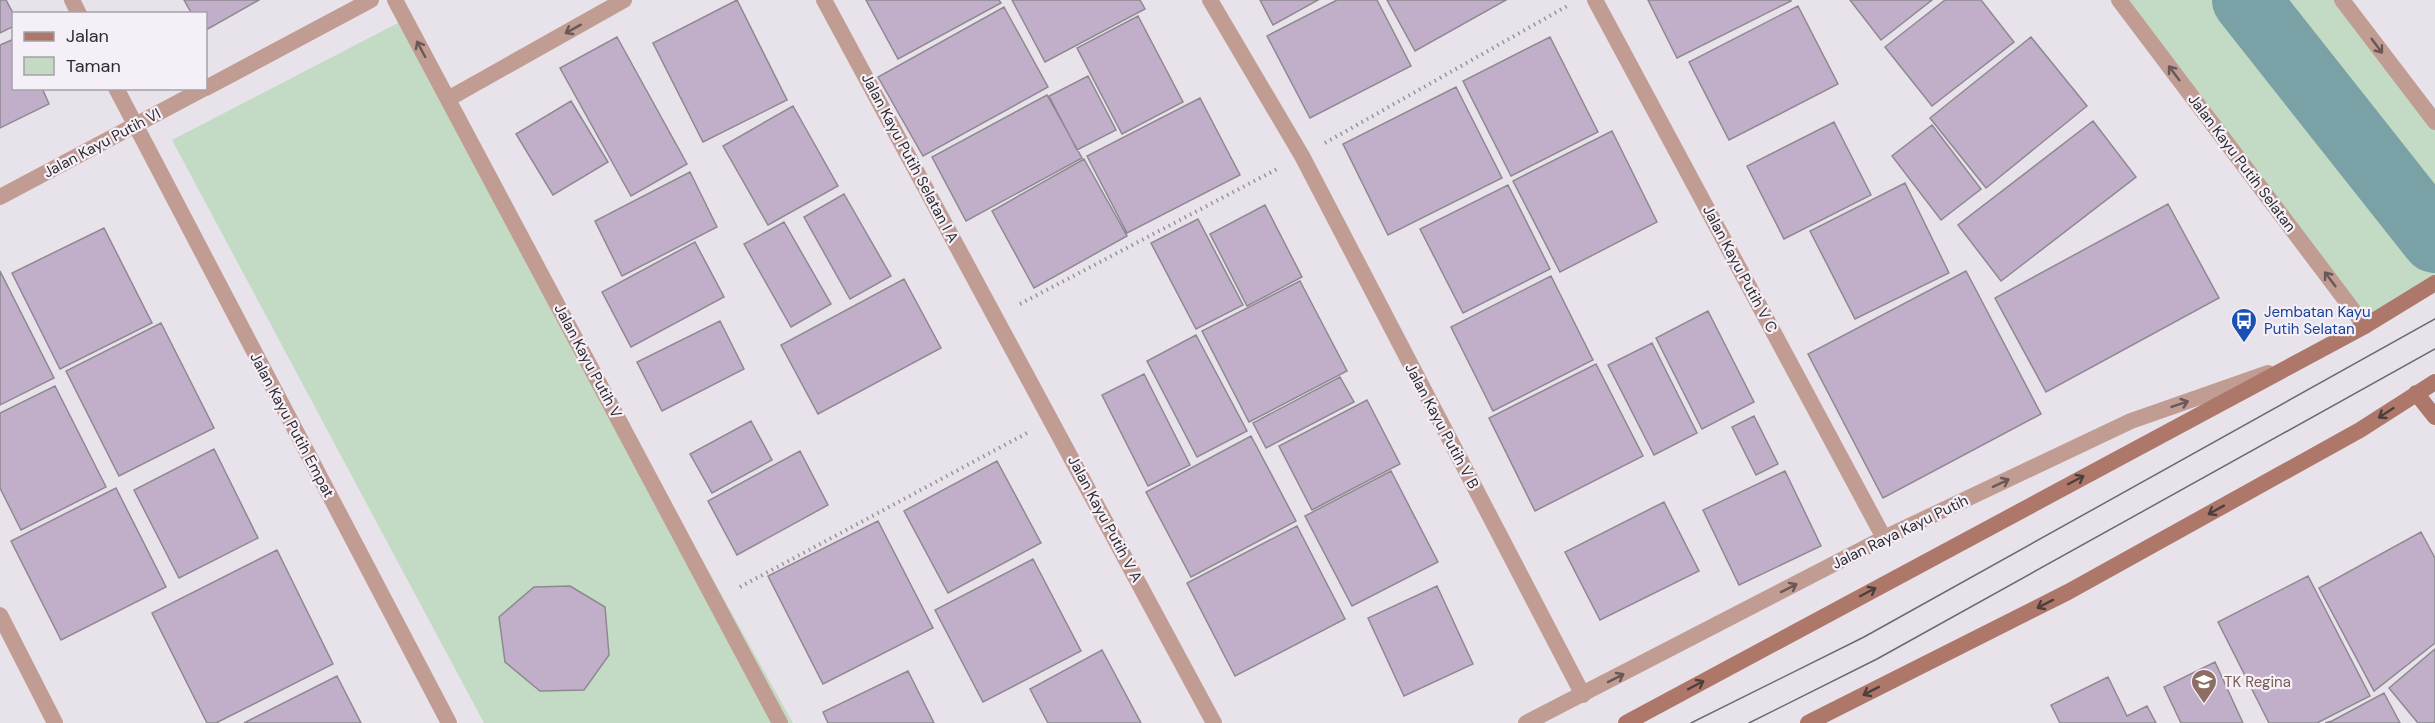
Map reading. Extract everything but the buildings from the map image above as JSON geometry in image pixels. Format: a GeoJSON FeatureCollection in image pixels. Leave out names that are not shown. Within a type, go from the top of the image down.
{"type":"FeatureCollection","features":[{"type":"Feature","properties":{"kind":"main road","name":"Jalan Raya Kayu Putih"},"geometry":{"type":"LineString","coordinates":[[1626,723],[2286,366],[2365,326],[2435,283]]}},
{"type":"Feature","properties":{"kind":"main road"},"geometry":{"type":"LineString","coordinates":[[1808,723],[2068,592],[2360,430],[2435,382]]}},
{"type":"Feature","properties":{"kind":"main road"},"geometry":{"type":"LineString","coordinates":[[2416,393],[2435,417]]}},
{"type":"Feature","properties":{"kind":"street","name":"Jalan Kayu Putih VI"},"geometry":{"type":"LineString","coordinates":[[207,87],[371,0]]}},
{"type":"Feature","properties":{"kind":"street","name":"Jalan Kayu Putih V"},"geometry":{"type":"LineString","coordinates":[[395,0],[780,723]]}},
{"type":"Feature","properties":{"kind":"street"},"geometry":{"type":"LineString","coordinates":[[448,99],[624,0]]}},
{"type":"Feature","properties":{"kind":"street","name":"Jalan Kayu Putih Selatan I A"},"geometry":{"type":"LineString","coordinates":[[824,0],[996,316]]}},
{"type":"Feature","properties":{"kind":"street","name":"Jalan Kayu Putih V B"},"geometry":{"type":"LineString","coordinates":[[1210,0],[1302,156],[1583,695]]}},
{"type":"Feature","properties":{"kind":"street","name":"Jalan Kayu Putih V C"},"geometry":{"type":"LineString","coordinates":[[1595,0],[1884,538]]}},
{"type":"Feature","properties":{"kind":"street","name":"Jalan Kayu Putih Selatan"},"geometry":{"type":"LineString","coordinates":[[2119,0],[2365,326]]}},
{"type":"Feature","properties":{"kind":"street"},"geometry":{"type":"LineString","coordinates":[[2342,0],[2435,122]]}},
{"type":"Feature","properties":{"kind":"street","name":"Jalan Kayu Putih Empat"},"geometry":{"type":"LineString","coordinates":[[117,90],[449,723]]}},
{"type":"Feature","properties":{"kind":"street","name":"Jalan Kayu Putih VI"},"geometry":{"type":"LineString","coordinates":[[0,197],[201,90]]}},
{"type":"Feature","properties":{"kind":"street","name":"Jalan Kayu Putih V A"},"geometry":{"type":"LineString","coordinates":[[996,316],[1214,723]]}},
{"type":"Feature","properties":{"kind":"street","name":"Jalan Raya Kayu Putih"},"geometry":{"type":"LineString","coordinates":[[1526,723],[1884,538],[2131,421],[2286,366]]}},
{"type":"Feature","properties":{"kind":"street"},"geometry":{"type":"LineString","coordinates":[[0,615],[55,723]]}},
{"type":"Feature","properties":{"kind":"path"},"geometry":{"type":"LineString","coordinates":[[996,316],[1302,156],[1578,0]]}},
{"type":"Feature","properties":{"kind":"path"},"geometry":{"type":"LineString","coordinates":[[715,600],[1052,420]]}},
{"type":"Feature","properties":{"kind":"green space"},"geometry":{"type":"Polygon","coordinates":[[[2119,0],[2342,0],[2435,122],[2435,281],[2365,326],[2119,0]]]}},
{"type":"Feature","properties":{"kind":"green space"},"geometry":{"type":"Polygon","coordinates":[[[398,23],[471,146],[793,723],[484,723],[172,140],[398,23]]]}},
{"type":"Feature","properties":{"kind":"waterway"},"geometry":{"type":"LineString","coordinates":[[2246,0],[2435,239]]}},
{"type":"Feature","properties":{"kind":"tram line"},"geometry":{"type":"LineString","coordinates":[[1691,723],[1864,637],[2435,319]]}},
{"type":"Feature","properties":{"kind":"tram line"},"geometry":{"type":"LineString","coordinates":[[1749,723],[1877,659],[2435,349]]}},
{"type":"Feature","properties":{"kind":"place","name":"Jembatan Kayu Putih Selatan"},"geometry":{"type":"Point","coordinates":[2244,344]}},
{"type":"Feature","properties":{"kind":"place","name":"TK Regina"},"geometry":{"type":"Point","coordinates":[2204,705]}}]}
